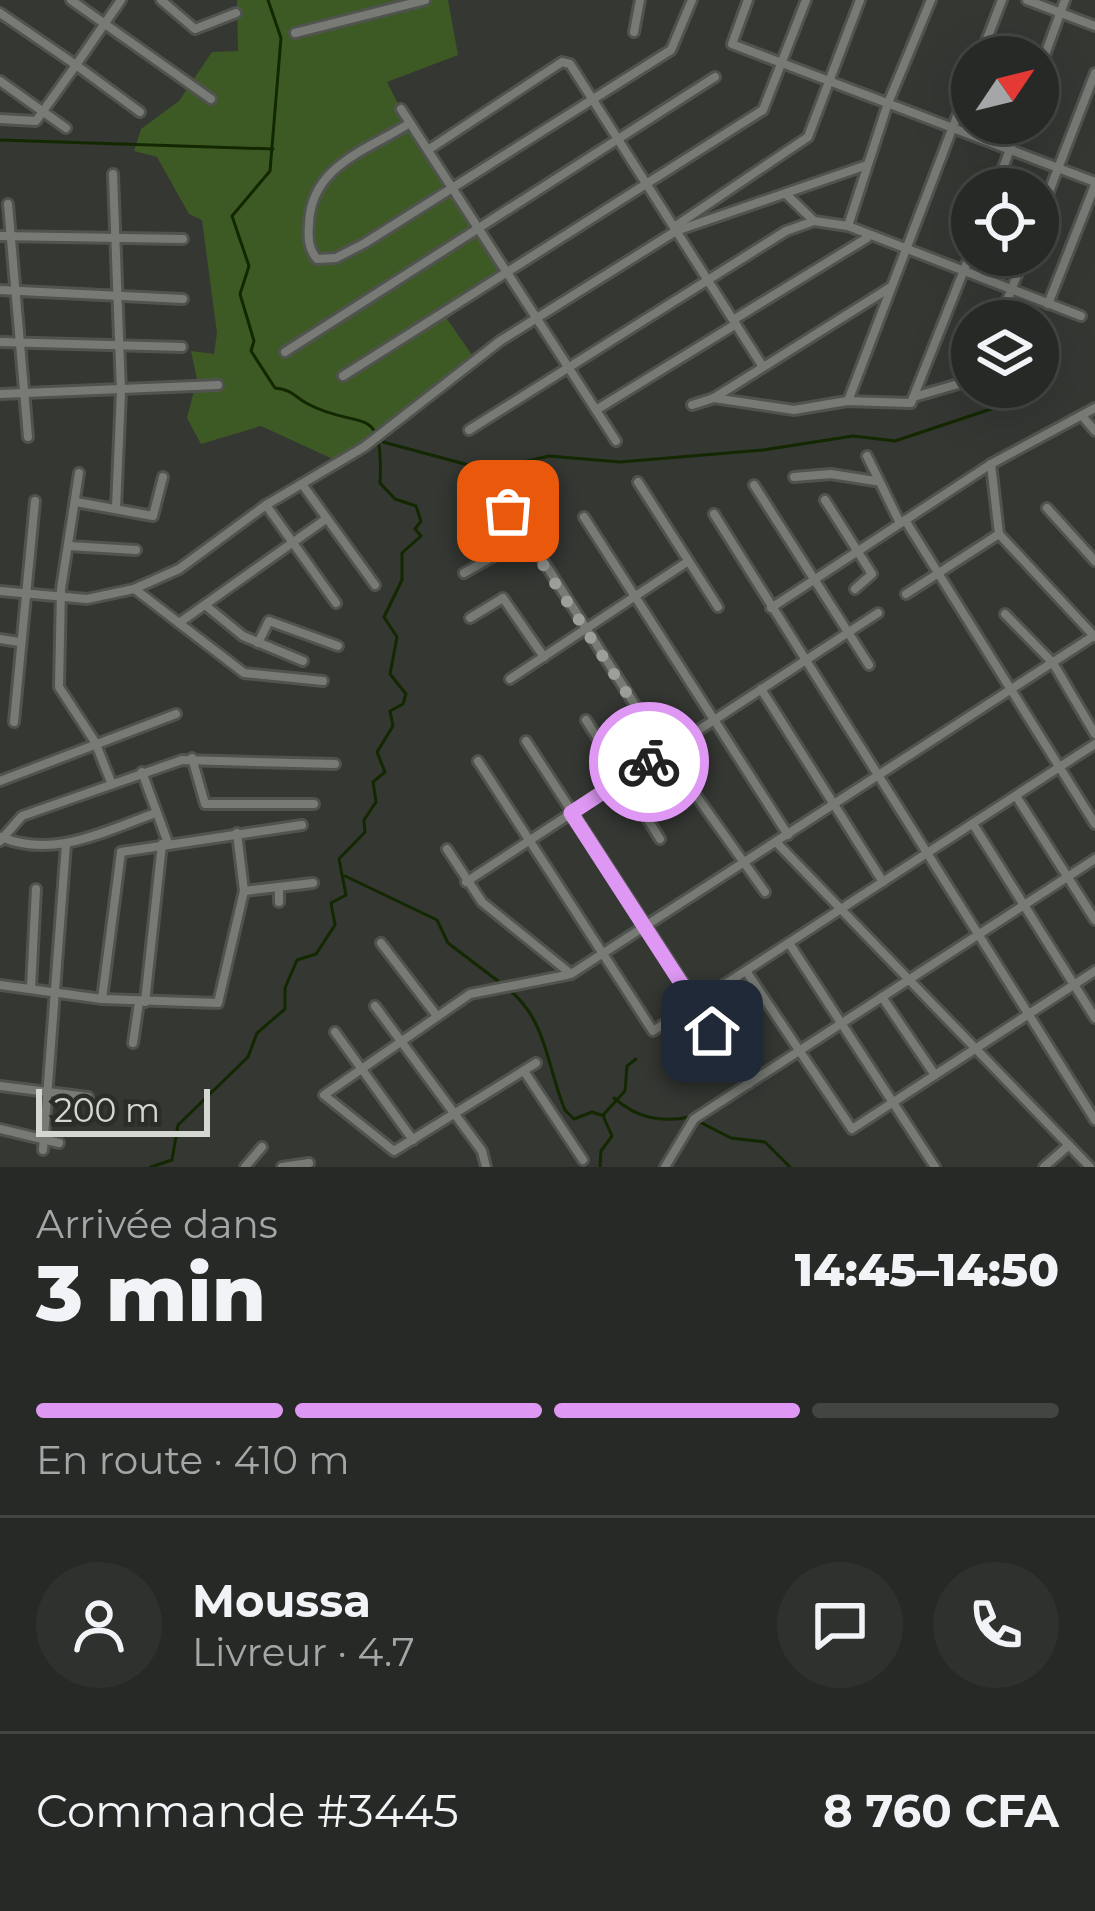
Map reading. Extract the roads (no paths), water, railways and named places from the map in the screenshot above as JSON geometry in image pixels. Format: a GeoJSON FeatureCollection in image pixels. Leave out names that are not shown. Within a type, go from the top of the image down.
{"type":"FeatureCollection","features":[{"type":"Feature","properties":{"kind":"street"},"geometry":{"type":"LineString","coordinates":[[71,0],[211,99]]}},
{"type":"Feature","properties":{"kind":"street"},"geometry":{"type":"LineString","coordinates":[[0,119],[34,122],[121,0]]}},
{"type":"Feature","properties":{"kind":"street"},"geometry":{"type":"LineString","coordinates":[[161,0],[195,28],[236,13]]}},
{"type":"Feature","properties":{"kind":"street"},"geometry":{"type":"LineString","coordinates":[[295,33],[425,0]]}},
{"type":"Feature","properties":{"kind":"street"},"geometry":{"type":"LineString","coordinates":[[634,32],[640,0]]}},
{"type":"Feature","properties":{"kind":"street"},"geometry":{"type":"LineString","coordinates":[[410,123],[339,164],[321,181],[309,218],[311,253],[317,260],[346,254],[676,46],[692,0]]}},
{"type":"Feature","properties":{"kind":"street"},"geometry":{"type":"LineString","coordinates":[[748,0],[733,44],[951,127]]}},
{"type":"Feature","properties":{"kind":"street"},"geometry":{"type":"LineString","coordinates":[[343,376],[763,110],[806,0]]}},
{"type":"Feature","properties":{"kind":"street"},"geometry":{"type":"LineString","coordinates":[[0,591],[62,600],[134,589],[190,563],[266,505],[364,447],[465,366],[800,146],[831,81],[860,0]]}},
{"type":"Feature","properties":{"kind":"street"},"geometry":{"type":"LineString","coordinates":[[848,226],[888,103],[931,0]]}},
{"type":"Feature","properties":{"kind":"street"},"geometry":{"type":"LineString","coordinates":[[988,36],[1002,0]]}},
{"type":"Feature","properties":{"kind":"street"},"geometry":{"type":"LineString","coordinates":[[1027,0],[1095,26]]}},
{"type":"Feature","properties":{"kind":"street"},"geometry":{"type":"LineString","coordinates":[[1052,36],[1065,0]]}},
{"type":"Feature","properties":{"kind":"street"},"geometry":{"type":"LineString","coordinates":[[2,19],[76,64],[140,112]]}},
{"type":"Feature","properties":{"kind":"street"},"geometry":{"type":"LineString","coordinates":[[428,150],[562,62],[570,64],[763,367]]}},
{"type":"Feature","properties":{"kind":"street"},"geometry":{"type":"LineString","coordinates":[[994,144],[1058,168],[1095,74]]}},
{"type":"Feature","properties":{"kind":"street"},"geometry":{"type":"LineString","coordinates":[[285,352],[715,76]]}},
{"type":"Feature","properties":{"kind":"street"},"geometry":{"type":"LineString","coordinates":[[0,81],[66,128]]}},
{"type":"Feature","properties":{"kind":"street"},"geometry":{"type":"LineString","coordinates":[[401,109],[616,441]]}},
{"type":"Feature","properties":{"kind":"street"},"geometry":{"type":"LineString","coordinates":[[848,401],[951,133]]}},
{"type":"Feature","properties":{"kind":"street"},"geometry":{"type":"LineString","coordinates":[[1003,168],[1012,144]]}},
{"type":"Feature","properties":{"kind":"street"},"geometry":{"type":"LineString","coordinates":[[675,229],[867,165]]}},
{"type":"Feature","properties":{"kind":"street"},"geometry":{"type":"LineString","coordinates":[[1049,300],[1095,166]]}},
{"type":"Feature","properties":{"kind":"street"},"geometry":{"type":"LineString","coordinates":[[1059,168],[1093,182]]}},
{"type":"Feature","properties":{"kind":"street"},"geometry":{"type":"LineString","coordinates":[[113,174],[121,392],[116,508]]}},
{"type":"Feature","properties":{"kind":"street"},"geometry":{"type":"LineString","coordinates":[[787,195],[814,221]]}},
{"type":"Feature","properties":{"kind":"street"},"geometry":{"type":"LineString","coordinates":[[8,204],[28,437]]}},
{"type":"Feature","properties":{"kind":"street"},"geometry":{"type":"LineString","coordinates":[[469,430],[707,279],[787,231],[814,221],[848,226],[951,268]]}},
{"type":"Feature","properties":{"kind":"street"},"geometry":{"type":"LineString","coordinates":[[0,236],[183,239]]}},
{"type":"Feature","properties":{"kind":"street"},"geometry":{"type":"LineString","coordinates":[[596,410],[868,237]]}},
{"type":"Feature","properties":{"kind":"street"},"geometry":{"type":"LineString","coordinates":[[714,398],[794,410],[848,401],[907,405],[916,396],[961,276]]}},
{"type":"Feature","properties":{"kind":"street"},"geometry":{"type":"LineString","coordinates":[[974,276],[1037,300]]}},
{"type":"Feature","properties":{"kind":"street"},"geometry":{"type":"LineString","coordinates":[[1007,300],[1016,276]]}},
{"type":"Feature","properties":{"kind":"street"},"geometry":{"type":"LineString","coordinates":[[692,405],[714,398],[892,286]]}},
{"type":"Feature","properties":{"kind":"street"},"geometry":{"type":"LineString","coordinates":[[0,290],[183,299]]}},
{"type":"Feature","properties":{"kind":"street"},"geometry":{"type":"LineString","coordinates":[[1059,308],[1081,316]]}},
{"type":"Feature","properties":{"kind":"street"},"geometry":{"type":"LineString","coordinates":[[0,342],[120,341],[182,347]]}},
{"type":"Feature","properties":{"kind":"street"},"geometry":{"type":"LineString","coordinates":[[0,394],[218,385]]}},
{"type":"Feature","properties":{"kind":"street"},"geometry":{"type":"LineString","coordinates":[[916,396],[951,386]]}},
{"type":"Feature","properties":{"kind":"street"},"geometry":{"type":"LineString","coordinates":[[771,608],[991,464],[1095,408]]}},
{"type":"Feature","properties":{"kind":"street"},"geometry":{"type":"LineString","coordinates":[[1084,418],[1095,431]]}},
{"type":"Feature","properties":{"kind":"street"},"geometry":{"type":"LineString","coordinates":[[867,456],[875,481],[1095,824]]}},
{"type":"Feature","properties":{"kind":"street"},"geometry":{"type":"LineString","coordinates":[[536,1064],[458,1117],[394,1151],[324,1095],[484,988],[569,975],[601,957],[1095,636],[999,533],[991,464]]}},
{"type":"Feature","properties":{"kind":"street"},"geometry":{"type":"LineString","coordinates":[[79,473],[62,600],[58,687],[95,742],[111,782]]}},
{"type":"Feature","properties":{"kind":"street"},"geometry":{"type":"LineString","coordinates":[[794,477],[831,474],[875,481]]}},
{"type":"Feature","properties":{"kind":"street"},"geometry":{"type":"LineString","coordinates":[[76,502],[155,516],[163,477]]}},
{"type":"Feature","properties":{"kind":"street"},"geometry":{"type":"LineString","coordinates":[[638,482],[718,607]]}},
{"type":"Feature","properties":{"kind":"street"},"geometry":{"type":"LineString","coordinates":[[302,484],[375,585]]}},
{"type":"Feature","properties":{"kind":"street"},"geometry":{"type":"LineString","coordinates":[[754,485],[868,665]]}},
{"type":"Feature","properties":{"kind":"street"},"geometry":{"type":"LineString","coordinates":[[825,500],[872,578],[855,589]]}},
{"type":"Feature","properties":{"kind":"street"},"geometry":{"type":"LineString","coordinates":[[14,722],[22,595],[35,501]]}},
{"type":"Feature","properties":{"kind":"street"},"geometry":{"type":"LineString","coordinates":[[266,505],[336,603]]}},
{"type":"Feature","properties":{"kind":"street"},"geometry":{"type":"LineString","coordinates":[[1047,508],[1095,561]]}},
{"type":"Feature","properties":{"kind":"street"},"geometry":{"type":"LineString","coordinates":[[466,526],[506,509],[665,752],[765,892]]}},
{"type":"Feature","properties":{"kind":"street"},"geometry":{"type":"LineString","coordinates":[[714,514],[1095,1120]]}},
{"type":"Feature","properties":{"kind":"street"},"geometry":{"type":"LineString","coordinates":[[584,518],[717,718],[788,835]]}},
{"type":"Feature","properties":{"kind":"street"},"geometry":{"type":"LineString","coordinates":[[179,623],[326,519]]}},
{"type":"Feature","properties":{"kind":"street"},"geometry":{"type":"LineString","coordinates":[[906,594],[999,533]]}},
{"type":"Feature","properties":{"kind":"street"},"geometry":{"type":"LineString","coordinates":[[464,573],[528,537]]}},
{"type":"Feature","properties":{"kind":"street"},"geometry":{"type":"LineString","coordinates":[[70,546],[136,550]]}},
{"type":"Feature","properties":{"kind":"street"},"geometry":{"type":"LineString","coordinates":[[510,679],[687,562]]}},
{"type":"Feature","properties":{"kind":"street"},"geometry":{"type":"LineString","coordinates":[[134,589],[252,677],[323,680]]}},
{"type":"Feature","properties":{"kind":"street"},"geometry":{"type":"LineString","coordinates":[[470,618],[503,598],[544,657]]}},
{"type":"Feature","properties":{"kind":"street"},"geometry":{"type":"LineString","coordinates":[[205,605],[258,643],[303,661]]}},
{"type":"Feature","properties":{"kind":"street"},"geometry":{"type":"LineString","coordinates":[[466,881],[878,613]]}},
{"type":"Feature","properties":{"kind":"street"},"geometry":{"type":"LineString","coordinates":[[1005,614],[1052,663],[1095,734]]}},
{"type":"Feature","properties":{"kind":"street"},"geometry":{"type":"LineString","coordinates":[[258,643],[271,621],[338,646]]}},
{"type":"Feature","properties":{"kind":"street"},"geometry":{"type":"LineString","coordinates":[[0,639],[19,642]]}},
{"type":"Feature","properties":{"kind":"street"},"geometry":{"type":"LineString","coordinates":[[761,689],[883,882]]}},
{"type":"Feature","properties":{"kind":"street"},"geometry":{"type":"LineString","coordinates":[[0,781],[176,714]]}},
{"type":"Feature","properties":{"kind":"street"},"geometry":{"type":"LineString","coordinates":[[586,720],[660,839]]}},
{"type":"Feature","properties":{"kind":"street"},"geometry":{"type":"LineString","coordinates":[[526,740],[693,1005],[749,1084]]}},
{"type":"Feature","properties":{"kind":"street"},"geometry":{"type":"LineString","coordinates":[[478,761],[653,1031],[1095,744]]}},
{"type":"Feature","properties":{"kind":"street"},"geometry":{"type":"LineString","coordinates":[[193,758],[206,804],[314,804]]}},
{"type":"Feature","properties":{"kind":"street"},"geometry":{"type":"LineString","coordinates":[[156,813],[66,844],[32,848],[1,838],[22,816],[111,782],[193,758],[334,764]]}},
{"type":"Feature","properties":{"kind":"street"},"geometry":{"type":"LineString","coordinates":[[133,1043],[165,844],[142,772]]}},
{"type":"Feature","properties":{"kind":"street"},"geometry":{"type":"LineString","coordinates":[[1016,796],[1095,920]]}},
{"type":"Feature","properties":{"kind":"street"},"geometry":{"type":"LineString","coordinates":[[973,824],[1095,1018]]}},
{"type":"Feature","properties":{"kind":"street"},"geometry":{"type":"LineString","coordinates":[[102,999],[120,854],[302,825]]}},
{"type":"Feature","properties":{"kind":"street"},"geometry":{"type":"LineString","coordinates":[[0,985],[102,999],[218,1003],[244,891],[238,833]]}},
{"type":"Feature","properties":{"kind":"street"},"geometry":{"type":"LineString","coordinates":[[776,842],[1093,1167]]}},
{"type":"Feature","properties":{"kind":"street"},"geometry":{"type":"LineString","coordinates":[[43,1150],[66,844]]}},
{"type":"Feature","properties":{"kind":"street"},"geometry":{"type":"LineString","coordinates":[[447,849],[482,902],[569,975]]}},
{"type":"Feature","properties":{"kind":"street"},"geometry":{"type":"LineString","coordinates":[[665,1167],[690,1123],[1095,859]]}},
{"type":"Feature","properties":{"kind":"street"},"geometry":{"type":"LineString","coordinates":[[244,891],[313,883]]}},
{"type":"Feature","properties":{"kind":"street"},"geometry":{"type":"LineString","coordinates":[[279,887],[280,902]]}},
{"type":"Feature","properties":{"kind":"street"},"geometry":{"type":"LineString","coordinates":[[31,988],[36,890]]}},
{"type":"Feature","properties":{"kind":"street"},"geometry":{"type":"LineString","coordinates":[[381,943],[437,1016]]}},
{"type":"Feature","properties":{"kind":"street"},"geometry":{"type":"LineString","coordinates":[[789,943],[935,1167]]}},
{"type":"Feature","properties":{"kind":"street"},"geometry":{"type":"LineString","coordinates":[[746,971],[852,1129],[1095,971]]}},
{"type":"Feature","properties":{"kind":"street"},"geometry":{"type":"LineString","coordinates":[[882,997],[935,1075]]}},
{"type":"Feature","properties":{"kind":"street"},"geometry":{"type":"LineString","coordinates":[[375,1006],[482,1151],[486,1167]]}},
{"type":"Feature","properties":{"kind":"street"},"geometry":{"type":"LineString","coordinates":[[334,1032],[413,1140]]}},
{"type":"Feature","properties":{"kind":"street"},"geometry":{"type":"LineString","coordinates":[[524,1071],[583,1160]]}},
{"type":"Feature","properties":{"kind":"street"},"geometry":{"type":"LineString","coordinates":[[0,1086],[88,1096]]}},
{"type":"Feature","properties":{"kind":"street"},"geometry":{"type":"LineString","coordinates":[[0,1129],[59,1143]]}},
{"type":"Feature","properties":{"kind":"street"},"geometry":{"type":"LineString","coordinates":[[1044,1167],[1069,1144]]}},
{"type":"Feature","properties":{"kind":"street"},"geometry":{"type":"LineString","coordinates":[[244,1167],[262,1147]]}},
{"type":"Feature","properties":{"kind":"street"},"geometry":{"type":"LineString","coordinates":[[282,1167],[309,1162]]}},
{"type":"Feature","properties":{"kind":"waterway"},"geometry":{"type":"LineString","coordinates":[[151,1167],[172,1160],[178,1125],[248,1057],[257,1033],[285,1009],[285,988],[297,960],[316,954],[335,925],[331,903],[346,895],[339,859],[365,832],[364,820],[376,802],[373,782],[385,772],[377,752],[393,726],[390,711],[403,704],[406,694],[390,674],[397,637],[384,617],[402,580],[402,553],[421,536],[415,529],[421,521],[416,506],[395,499],[380,483],[373,429],[275,388],[251,351],[254,341],[240,294],[249,266],[232,216],[270,171],[281,38],[268,0]]}},
{"type":"Feature","properties":{"kind":"waterway"},"geometry":{"type":"LineString","coordinates":[[0,140],[273,149]]}},
{"type":"Feature","properties":{"kind":"waterway"},"geometry":{"type":"LineString","coordinates":[[383,442],[487,470],[549,456],[620,462],[763,450],[853,436],[895,441],[994,408]]}},
{"type":"Feature","properties":{"kind":"waterway"},"geometry":{"type":"LineString","coordinates":[[345,876],[437,920],[448,943],[498,981]]}},
{"type":"Feature","properties":{"kind":"waterway"},"geometry":{"type":"LineString","coordinates":[[508,989],[538,1029],[565,1110],[574,1119],[592,1112],[604,1116]]}},
{"type":"Feature","properties":{"kind":"waterway"},"geometry":{"type":"LineString","coordinates":[[604,1114],[625,1091],[627,1066],[636,1059]]}},
{"type":"Feature","properties":{"kind":"waterway"},"geometry":{"type":"LineString","coordinates":[[614,1098],[650,1117],[690,1117],[731,1138],[765,1142],[790,1167]]}},
{"type":"Feature","properties":{"kind":"waterway"},"geometry":{"type":"LineString","coordinates":[[600,1167],[601,1151],[612,1136],[604,1118]]}}]}
